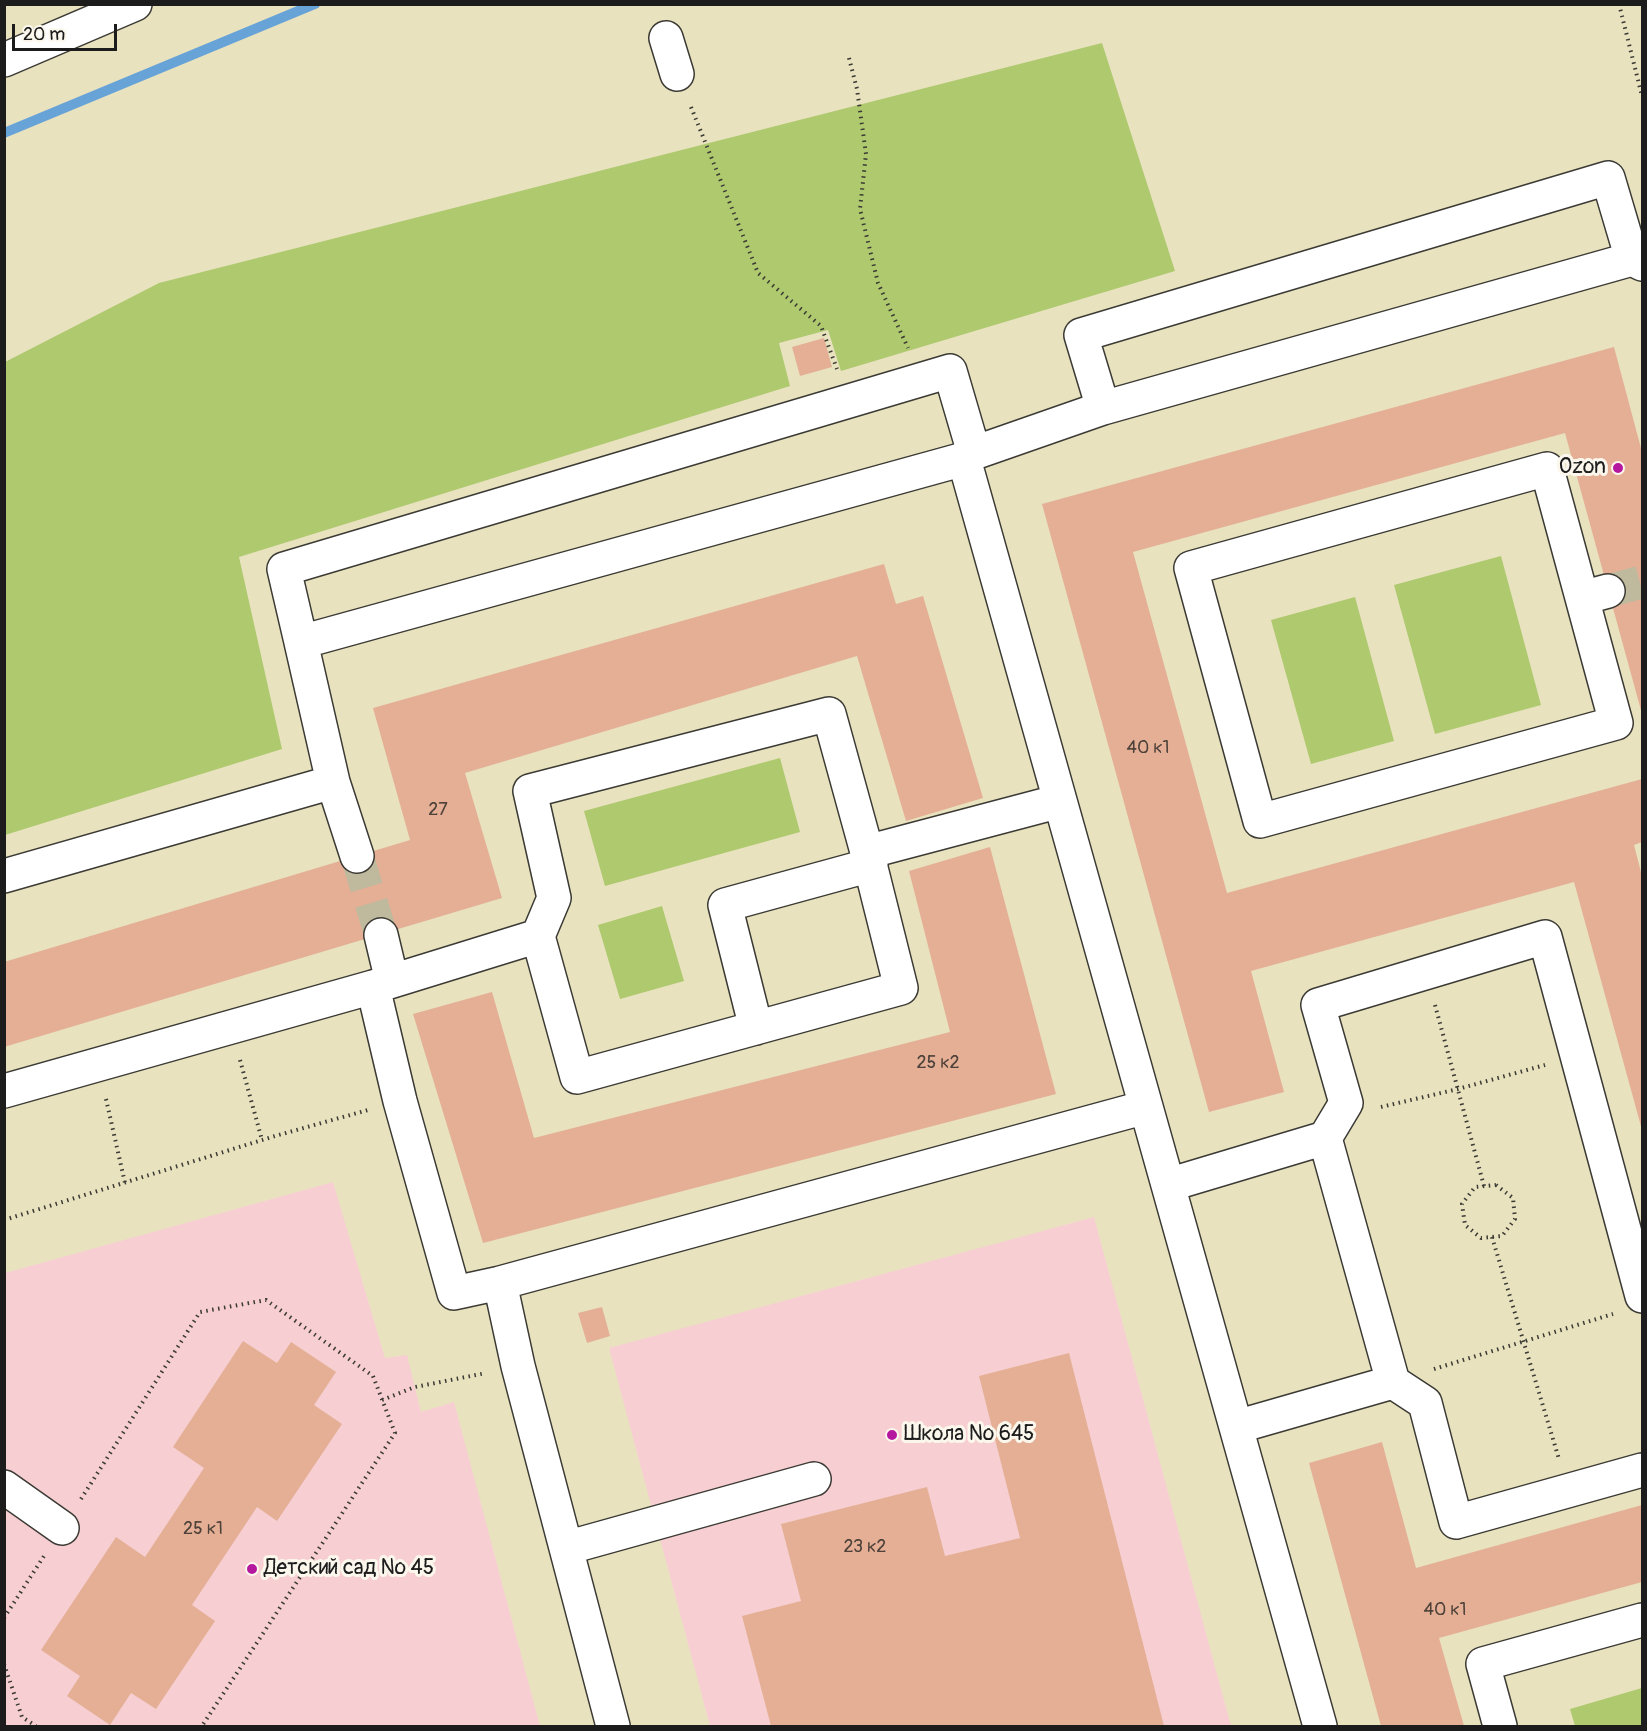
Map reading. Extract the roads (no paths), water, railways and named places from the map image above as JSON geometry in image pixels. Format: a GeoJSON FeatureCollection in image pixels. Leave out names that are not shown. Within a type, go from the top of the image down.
{"type":"FeatureCollection","features":[{"type":"Feature","properties":{"kind":"main road"},"geometry":{"type":"LineString","coordinates":[[4,60],[135,4]]}},
{"type":"Feature","properties":{"kind":"main road"},"geometry":{"type":"LineString","coordinates":[[666,38],[677,74]]}},
{"type":"Feature","properties":{"kind":"main road"},"geometry":{"type":"LineString","coordinates":[[301,642],[969,456],[1103,408],[1637,262],[1608,178],[1081,335],[1103,408]]}},
{"type":"Feature","properties":{"kind":"main road"},"geometry":{"type":"LineString","coordinates":[[357,856],[333,782],[284,569],[950,371],[969,456],[1060,801],[1320,1726]]}},
{"type":"Feature","properties":{"kind":"main road"},"geometry":{"type":"LineString","coordinates":[[1547,470],[1595,595],[1616,723],[1260,821],[1191,568],[1547,470]]}},
{"type":"Feature","properties":{"kind":"main road"},"geometry":{"type":"LineString","coordinates":[[829,714],[869,858],[901,988],[577,1077],[538,936],[554,898],[530,791],[829,714]]}},
{"type":"Feature","properties":{"kind":"main road"},"geometry":{"type":"LineString","coordinates":[[4,876],[333,782]]}},
{"type":"Feature","properties":{"kind":"main road"},"geometry":{"type":"LineString","coordinates":[[756,1028],[725,905],[869,858],[1060,801]]}},
{"type":"Feature","properties":{"kind":"main road"},"geometry":{"type":"LineString","coordinates":[[381,935],[382,984],[400,1101],[454,1293],[1146,1107]]}},
{"type":"Feature","properties":{"kind":"main road"},"geometry":{"type":"LineString","coordinates":[[4,1091],[382,984],[538,936]]}},
{"type":"Feature","properties":{"kind":"main road"},"geometry":{"type":"LineString","coordinates":[[1168,1185],[1332,1127],[1346,1103],[1318,1005],[1545,937],[1577,1056],[1632,1304]]}},
{"type":"Feature","properties":{"kind":"main road"},"geometry":{"type":"LineString","coordinates":[[1332,1127],[1393,1382],[1425,1403],[1456,1522],[1642,1470]]}},
{"type":"Feature","properties":{"kind":"main road"},"geometry":{"type":"LineString","coordinates":[[500,1282],[518,1366],[613,1726]]}},
{"type":"Feature","properties":{"kind":"main road"},"geometry":{"type":"LineString","coordinates":[[1236,1427],[1393,1382]]}},
{"type":"Feature","properties":{"kind":"main road"},"geometry":{"type":"LineString","coordinates":[[566,1548],[814,1479]]}},
{"type":"Feature","properties":{"kind":"main road"},"geometry":{"type":"LineString","coordinates":[[4,1487],[62,1528]]}},
{"type":"Feature","properties":{"kind":"main road"},"geometry":{"type":"LineString","coordinates":[[1500,1726],[1483,1664],[1642,1620]]}},
{"type":"Feature","properties":{"kind":"waterway"},"geometry":{"type":"LineString","coordinates":[[4,133],[315,4]]}},
{"type":"Feature","properties":{"kind":"tunnel"},"geometry":{"type":"LineString","coordinates":[[1608,591],[1642,582]]}},
{"type":"Feature","properties":{"kind":"tunnel"},"geometry":{"type":"LineString","coordinates":[[357,856],[381,935]]}},
{"type":"Feature","properties":{"kind":"place","name":"Ozon"},"geometry":{"type":"Point","coordinates":[1618,468]}},
{"type":"Feature","properties":{"kind":"place","name":"Школа № 645"},"geometry":{"type":"Point","coordinates":[892,1435]}},
{"type":"Feature","properties":{"kind":"place","name":"Детский сад № 45"},"geometry":{"type":"Point","coordinates":[252,1569]}}]}
